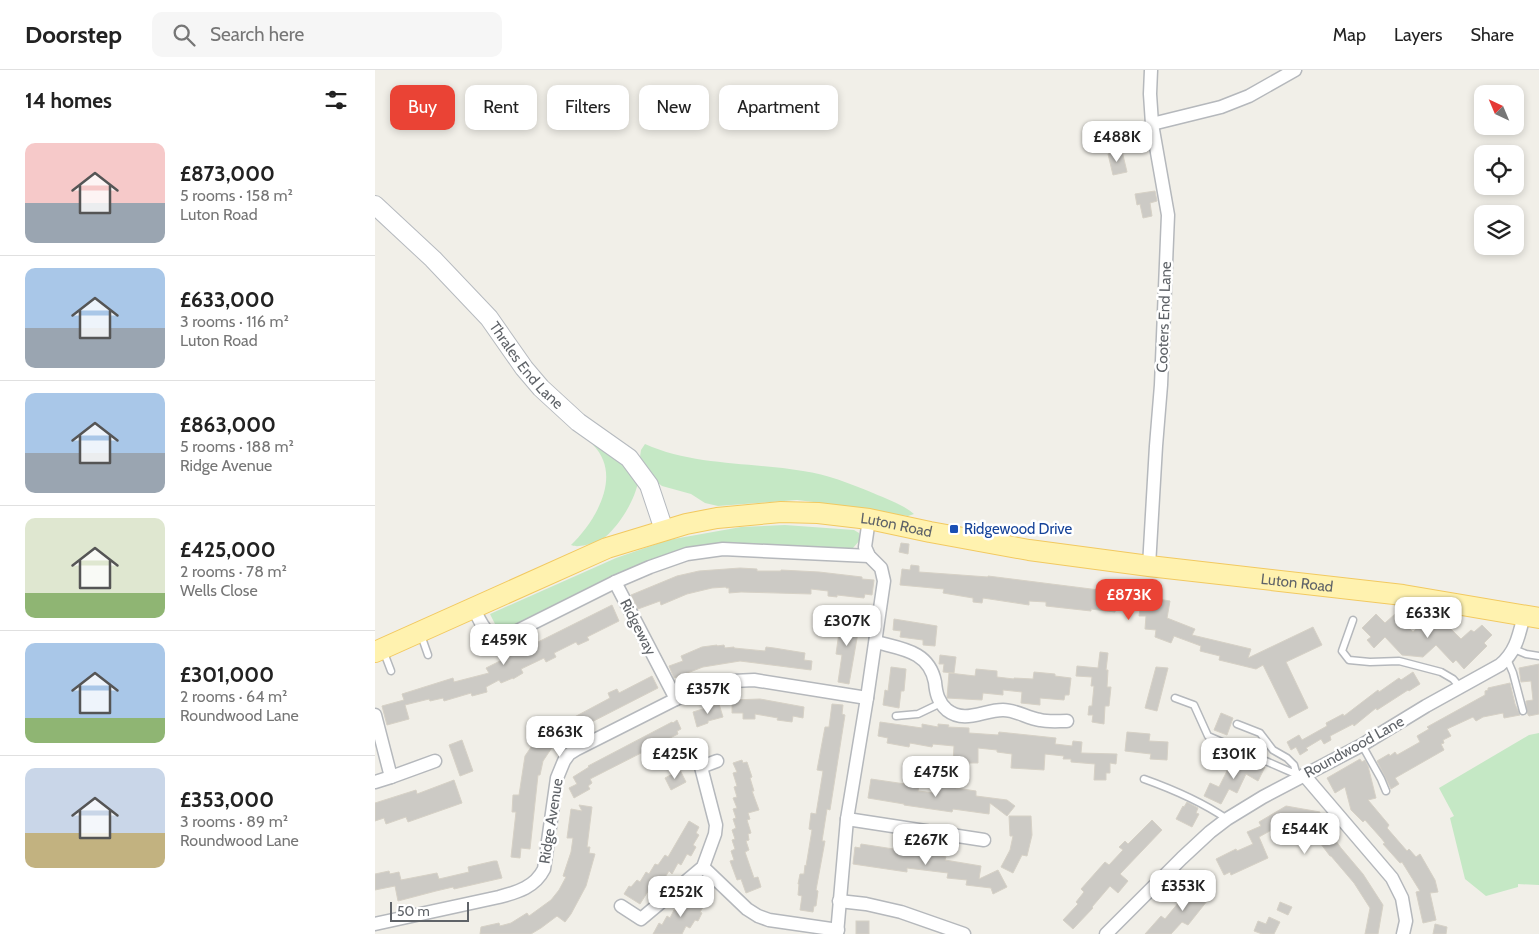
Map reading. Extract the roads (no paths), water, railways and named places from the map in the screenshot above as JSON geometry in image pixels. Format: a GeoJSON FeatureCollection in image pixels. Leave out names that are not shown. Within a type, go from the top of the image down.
{"type":"FeatureCollection","features":[{"type":"Feature","properties":{"kind":"main road","name":"Luton Road"},"geometry":{"type":"LineString","coordinates":[[379,651],[607,548],[664,530],[717,518],[761,513],[818,513],[869,519],[1029,550],[1149,566],[1403,595],[1531,617]]}},
{"type":"Feature","properties":{"kind":"street","name":"Cooters End Lane"},"geometry":{"type":"LineString","coordinates":[[1149,566],[1155,446],[1161,385],[1168,221],[1152,124],[1151,70]]}},
{"type":"Feature","properties":{"kind":"street"},"geometry":{"type":"LineString","coordinates":[[1152,124],[1221,107],[1249,96],[1295,70]]}},
{"type":"Feature","properties":{"kind":"street","name":"Thrales End Lane"},"geometry":{"type":"LineString","coordinates":[[375,205],[433,259],[489,318],[541,388],[578,422],[629,458],[649,485],[664,530]]}},
{"type":"Feature","properties":{"kind":"street"},"geometry":{"type":"LineString","coordinates":[[703,867],[747,909],[758,916],[769,920],[837,932],[847,819],[884,581],[881,568],[869,556],[865,547],[869,519]]}},
{"type":"Feature","properties":{"kind":"street"},"geometry":{"type":"LineString","coordinates":[[474,609],[486,631],[491,635],[500,636],[513,634],[615,582],[687,554],[723,548],[869,556]]}},
{"type":"Feature","properties":{"kind":"street","name":"Ridgeway"},"geometry":{"type":"LineString","coordinates":[[615,582],[676,699]]}},
{"type":"Feature","properties":{"kind":"street"},"geometry":{"type":"LineString","coordinates":[[1510,654],[1531,617]]}},
{"type":"Feature","properties":{"kind":"street"},"geometry":{"type":"LineString","coordinates":[[876,642],[912,652],[925,662],[933,677],[937,697],[947,709],[961,716],[972,716],[993,710],[1003,710],[1039,720],[1067,722]]}},
{"type":"Feature","properties":{"kind":"street","name":"Roundwood Lane"},"geometry":{"type":"LineString","coordinates":[[1106,934],[1182,858],[1227,819],[1300,774],[1362,745],[1426,706],[1491,671],[1510,654]]}},
{"type":"Feature","properties":{"kind":"street","name":"Ridge Avenue"},"geometry":{"type":"LineString","coordinates":[[375,924],[499,897],[517,892],[534,883],[541,877],[544,869],[557,778],[569,754],[699,688],[733,681],[754,680],[867,698]]}},
{"type":"Feature","properties":{"kind":"street"},"geometry":{"type":"LineString","coordinates":[[375,715],[391,777]]}},
{"type":"Feature","properties":{"kind":"street"},"geometry":{"type":"LineString","coordinates":[[375,782],[435,761]]}},
{"type":"Feature","properties":{"kind":"street"},"geometry":{"type":"LineString","coordinates":[[621,906],[641,919],[703,867],[715,834],[716,825],[701,767],[717,761]]}},
{"type":"Feature","properties":{"kind":"street"},"geometry":{"type":"LineString","coordinates":[[1300,774],[1392,878],[1402,898],[1406,921],[1403,934]]}},
{"type":"Feature","properties":{"kind":"street"},"geometry":{"type":"LineString","coordinates":[[847,819],[983,840]]}},
{"type":"Feature","properties":{"kind":"street"},"geometry":{"type":"LineString","coordinates":[[839,901],[866,904],[901,912],[964,934]]}},
{"type":"Feature","properties":{"kind":"lane"},"geometry":{"type":"LineString","coordinates":[[1353,620],[1342,650],[1349,660],[1370,662],[1399,661],[1441,672],[1453,679],[1460,687]]}},
{"type":"Feature","properties":{"kind":"lane"},"geometry":{"type":"LineString","coordinates":[[419,633],[428,655]]}},
{"type":"Feature","properties":{"kind":"lane"},"geometry":{"type":"LineString","coordinates":[[379,651],[391,671]]}},
{"type":"Feature","properties":{"kind":"lane"},"geometry":{"type":"LineString","coordinates":[[1523,711],[1510,654],[1539,656]]}},
{"type":"Feature","properties":{"kind":"lane"},"geometry":{"type":"LineString","coordinates":[[1175,698],[1194,704],[1208,736],[1291,772],[1300,774]]}},
{"type":"Feature","properties":{"kind":"lane"},"geometry":{"type":"LineString","coordinates":[[896,716],[918,714],[941,703]]}},
{"type":"Feature","properties":{"kind":"lane"},"geometry":{"type":"LineString","coordinates":[[1237,724],[1260,733],[1273,750],[1287,758],[1300,774]]}},
{"type":"Feature","properties":{"kind":"lane"},"geometry":{"type":"LineString","coordinates":[[1362,745],[1386,792]]}},
{"type":"Feature","properties":{"kind":"lane"},"geometry":{"type":"LineString","coordinates":[[1144,779],[1167,788],[1227,819]]}},
{"type":"Feature","properties":{"kind":"place","name":"Ridgewood Drive"},"geometry":{"type":"Point","coordinates":[954,529]}}]}
